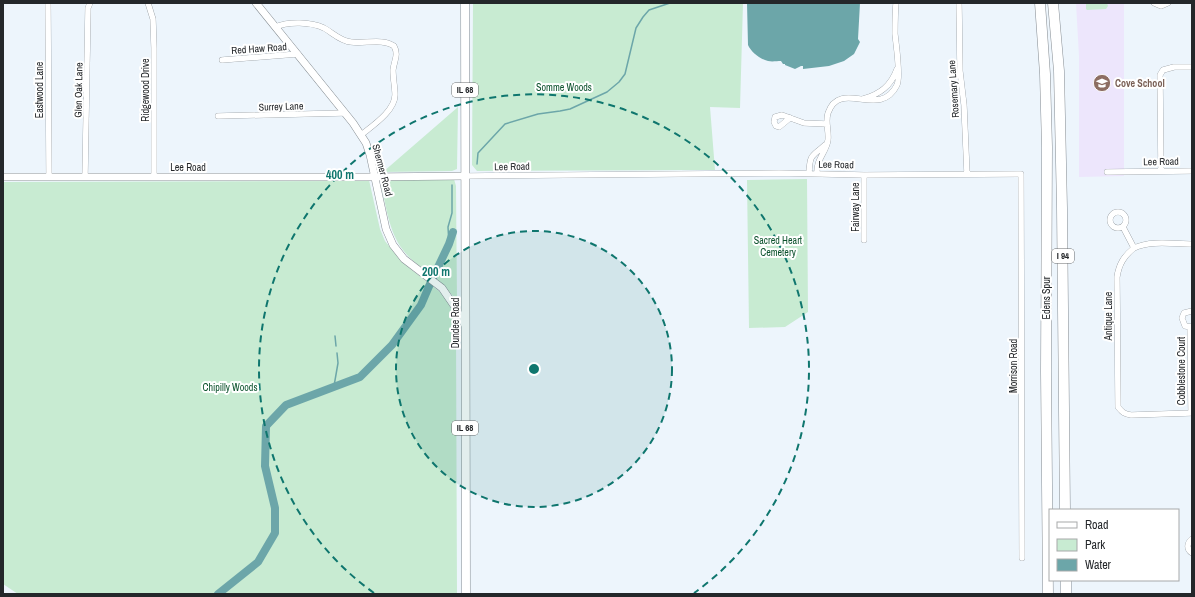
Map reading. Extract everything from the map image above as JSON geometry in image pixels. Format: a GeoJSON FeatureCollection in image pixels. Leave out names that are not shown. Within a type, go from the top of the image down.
{"type":"FeatureCollection","features":[{"type":"Feature","properties":{"kind":"highway","name":"Edens Spur"},"geometry":{"type":"LineString","coordinates":[[1040,3],[1045,74],[1047,147],[1046,372],[1048,594]]}},
{"type":"Feature","properties":{"kind":"highway","name":"Edens Spur"},"geometry":{"type":"LineString","coordinates":[[1053,3],[1059,71],[1062,186],[1065,509]]}},
{"type":"Feature","properties":{"kind":"highway"},"geometry":{"type":"LineString","coordinates":[[1066,581],[1066,594]]}},
{"type":"Feature","properties":{"kind":"main road","name":"Dundee Road"},"geometry":{"type":"LineString","coordinates":[[465,3],[466,594]]}},
{"type":"Feature","properties":{"kind":"street","name":"Eastwood Lane"},"geometry":{"type":"LineString","coordinates":[[48,3],[48,177]]}},
{"type":"Feature","properties":{"kind":"street","name":"Glen Oak Lane"},"geometry":{"type":"LineString","coordinates":[[85,177],[88,8],[90,3]]}},
{"type":"Feature","properties":{"kind":"street","name":"Ridgewood Drive"},"geometry":{"type":"LineString","coordinates":[[148,3],[153,18],[154,177]]}},
{"type":"Feature","properties":{"kind":"street","name":"Shermer Road"},"geometry":{"type":"LineString","coordinates":[[256,3],[361,135],[370,155],[386,229],[393,245],[404,259],[442,288],[465,324]]}},
{"type":"Feature","properties":{"kind":"street"},"geometry":{"type":"LineString","coordinates":[[817,174],[818,160],[827,144],[828,114],[834,103],[842,98],[848,97],[876,101],[890,95],[898,82],[895,21],[896,3]]}},
{"type":"Feature","properties":{"kind":"street","name":"Rosemary Lane"},"geometry":{"type":"LineString","coordinates":[[959,3],[960,71],[964,105],[967,174]]}},
{"type":"Feature","properties":{"kind":"street"},"geometry":{"type":"LineString","coordinates":[[1154,3],[1161,6],[1168,3]]}},
{"type":"Feature","properties":{"kind":"street"},"geometry":{"type":"LineString","coordinates":[[275,27],[287,24],[311,25],[324,28],[346,41],[387,42],[394,46],[396,54],[393,71],[394,101],[392,106],[381,119],[361,135]]}},
{"type":"Feature","properties":{"kind":"street","name":"Red Haw Road"},"geometry":{"type":"LineString","coordinates":[[222,60],[298,54]]}},
{"type":"Feature","properties":{"kind":"street"},"geometry":{"type":"LineString","coordinates":[[1161,171],[1160,75],[1163,70],[1174,67],[1192,67]]}},
{"type":"Feature","properties":{"kind":"street","name":"Surrey Lane"},"geometry":{"type":"LineString","coordinates":[[218,116],[345,113]]}},
{"type":"Feature","properties":{"kind":"street"},"geometry":{"type":"LineString","coordinates":[[790,118],[798,122],[809,124],[827,124]]}},
{"type":"Feature","properties":{"kind":"street"},"geometry":{"type":"LineString","coordinates":[[809,173],[812,155],[827,144]]}},
{"type":"Feature","properties":{"kind":"street","name":"Lee Road"},"geometry":{"type":"LineString","coordinates":[[1107,172],[1192,171]]}},
{"type":"Feature","properties":{"kind":"street","name":"Lee Road"},"geometry":{"type":"LineString","coordinates":[[3,177],[375,177],[809,173],[864,175],[1021,174]]}},
{"type":"Feature","properties":{"kind":"street","name":"Morrison Road"},"geometry":{"type":"LineString","coordinates":[[1021,174],[1022,558]]}},
{"type":"Feature","properties":{"kind":"street","name":"Fairway Lane"},"geometry":{"type":"LineString","coordinates":[[864,175],[864,240]]}},
{"type":"Feature","properties":{"kind":"street"},"geometry":{"type":"LineString","coordinates":[[1123,227],[1134,248],[1151,244],[1192,244]]}},
{"type":"Feature","properties":{"kind":"street","name":"Antique Lane"},"geometry":{"type":"LineString","coordinates":[[1134,248],[1123,258],[1116,276],[1118,407],[1125,414],[1131,415],[1191,413]]}},
{"type":"Feature","properties":{"kind":"street","name":"Cobblestone Court"},"geometry":{"type":"LineString","coordinates":[[1191,413],[1191,327],[1183,324],[1182,318],[1184,313],[1192,311]]}},
{"type":"Feature","properties":{"kind":"street"},"geometry":{"type":"LineString","coordinates":[[1192,539],[1188,546],[1192,553]]}},
{"type":"Feature","properties":{"kind":"shaded area","name":"Cove School"},"geometry":{"type":"Polygon","coordinates":[[[1076,3],[1124,3],[1124,176],[1079,177],[1079,56],[1076,3]]]}},
{"type":"Feature","properties":{"kind":"green space","name":"Somme Woods"},"geometry":{"type":"Polygon","coordinates":[[[473,3],[743,3],[740,108],[710,107],[715,170],[477,171],[472,165],[473,3]]]}},
{"type":"Feature","properties":{"kind":"green space"},"geometry":{"type":"Polygon","coordinates":[[[1087,3],[1107,3],[1108,6],[1106,9],[1087,10],[1087,3]]]}},
{"type":"Feature","properties":{"kind":"green space"},"geometry":{"type":"Polygon","coordinates":[[[458,107],[457,169],[452,171],[383,172],[458,107]]]}},
{"type":"Feature","properties":{"kind":"green space"},"geometry":{"type":"Polygon","coordinates":[[[454,179],[456,186],[457,301],[441,282],[411,259],[398,243],[391,227],[381,184],[383,180],[454,179]]]}},
{"type":"Feature","properties":{"kind":"green space","name":"Sacred Heart Cemetery"},"geometry":{"type":"Polygon","coordinates":[[[807,179],[808,312],[785,327],[749,328],[747,180],[807,179]]]}},
{"type":"Feature","properties":{"kind":"green space","name":"Chipilly Woods"},"geometry":{"type":"Polygon","coordinates":[[[369,180],[380,229],[385,241],[402,262],[440,292],[448,302],[454,315],[452,317],[456,332],[457,594],[18,594],[3,584],[3,182],[369,180]]]}},
{"type":"Feature","properties":{"kind":"water"},"geometry":{"type":"Polygon","coordinates":[[[747,3],[860,3],[858,39],[860,42],[854,54],[844,61],[829,66],[803,69],[803,66],[801,66],[795,69],[783,64],[781,61],[765,60],[754,53],[748,45],[747,3]]]}},
{"type":"Feature","properties":{"kind":"waterway"},"geometry":{"type":"LineString","coordinates":[[477,164],[478,153],[505,124],[538,114],[570,109],[607,92],[619,82],[625,74],[636,28],[643,17],[649,10],[670,3]]}},
{"type":"Feature","properties":{"kind":"waterway"},"geometry":{"type":"LineString","coordinates":[[449,244],[448,227],[452,213],[452,185]]}},
{"type":"Feature","properties":{"kind":"waterway"},"geometry":{"type":"LineString","coordinates":[[218,594],[258,562],[275,533],[275,508],[265,466],[266,426],[286,405],[360,377],[392,345],[421,305],[453,232]]}},
{"type":"Feature","properties":{"kind":"waterway"},"geometry":{"type":"LineString","coordinates":[[335,336],[336,346]]}},
{"type":"Feature","properties":{"kind":"waterway"},"geometry":{"type":"LineString","coordinates":[[334,386],[338,363],[337,353]]}},
{"type":"Feature","properties":{"kind":"place","name":"Cove School"},"geometry":{"type":"Point","coordinates":[1102,83]}}]}
